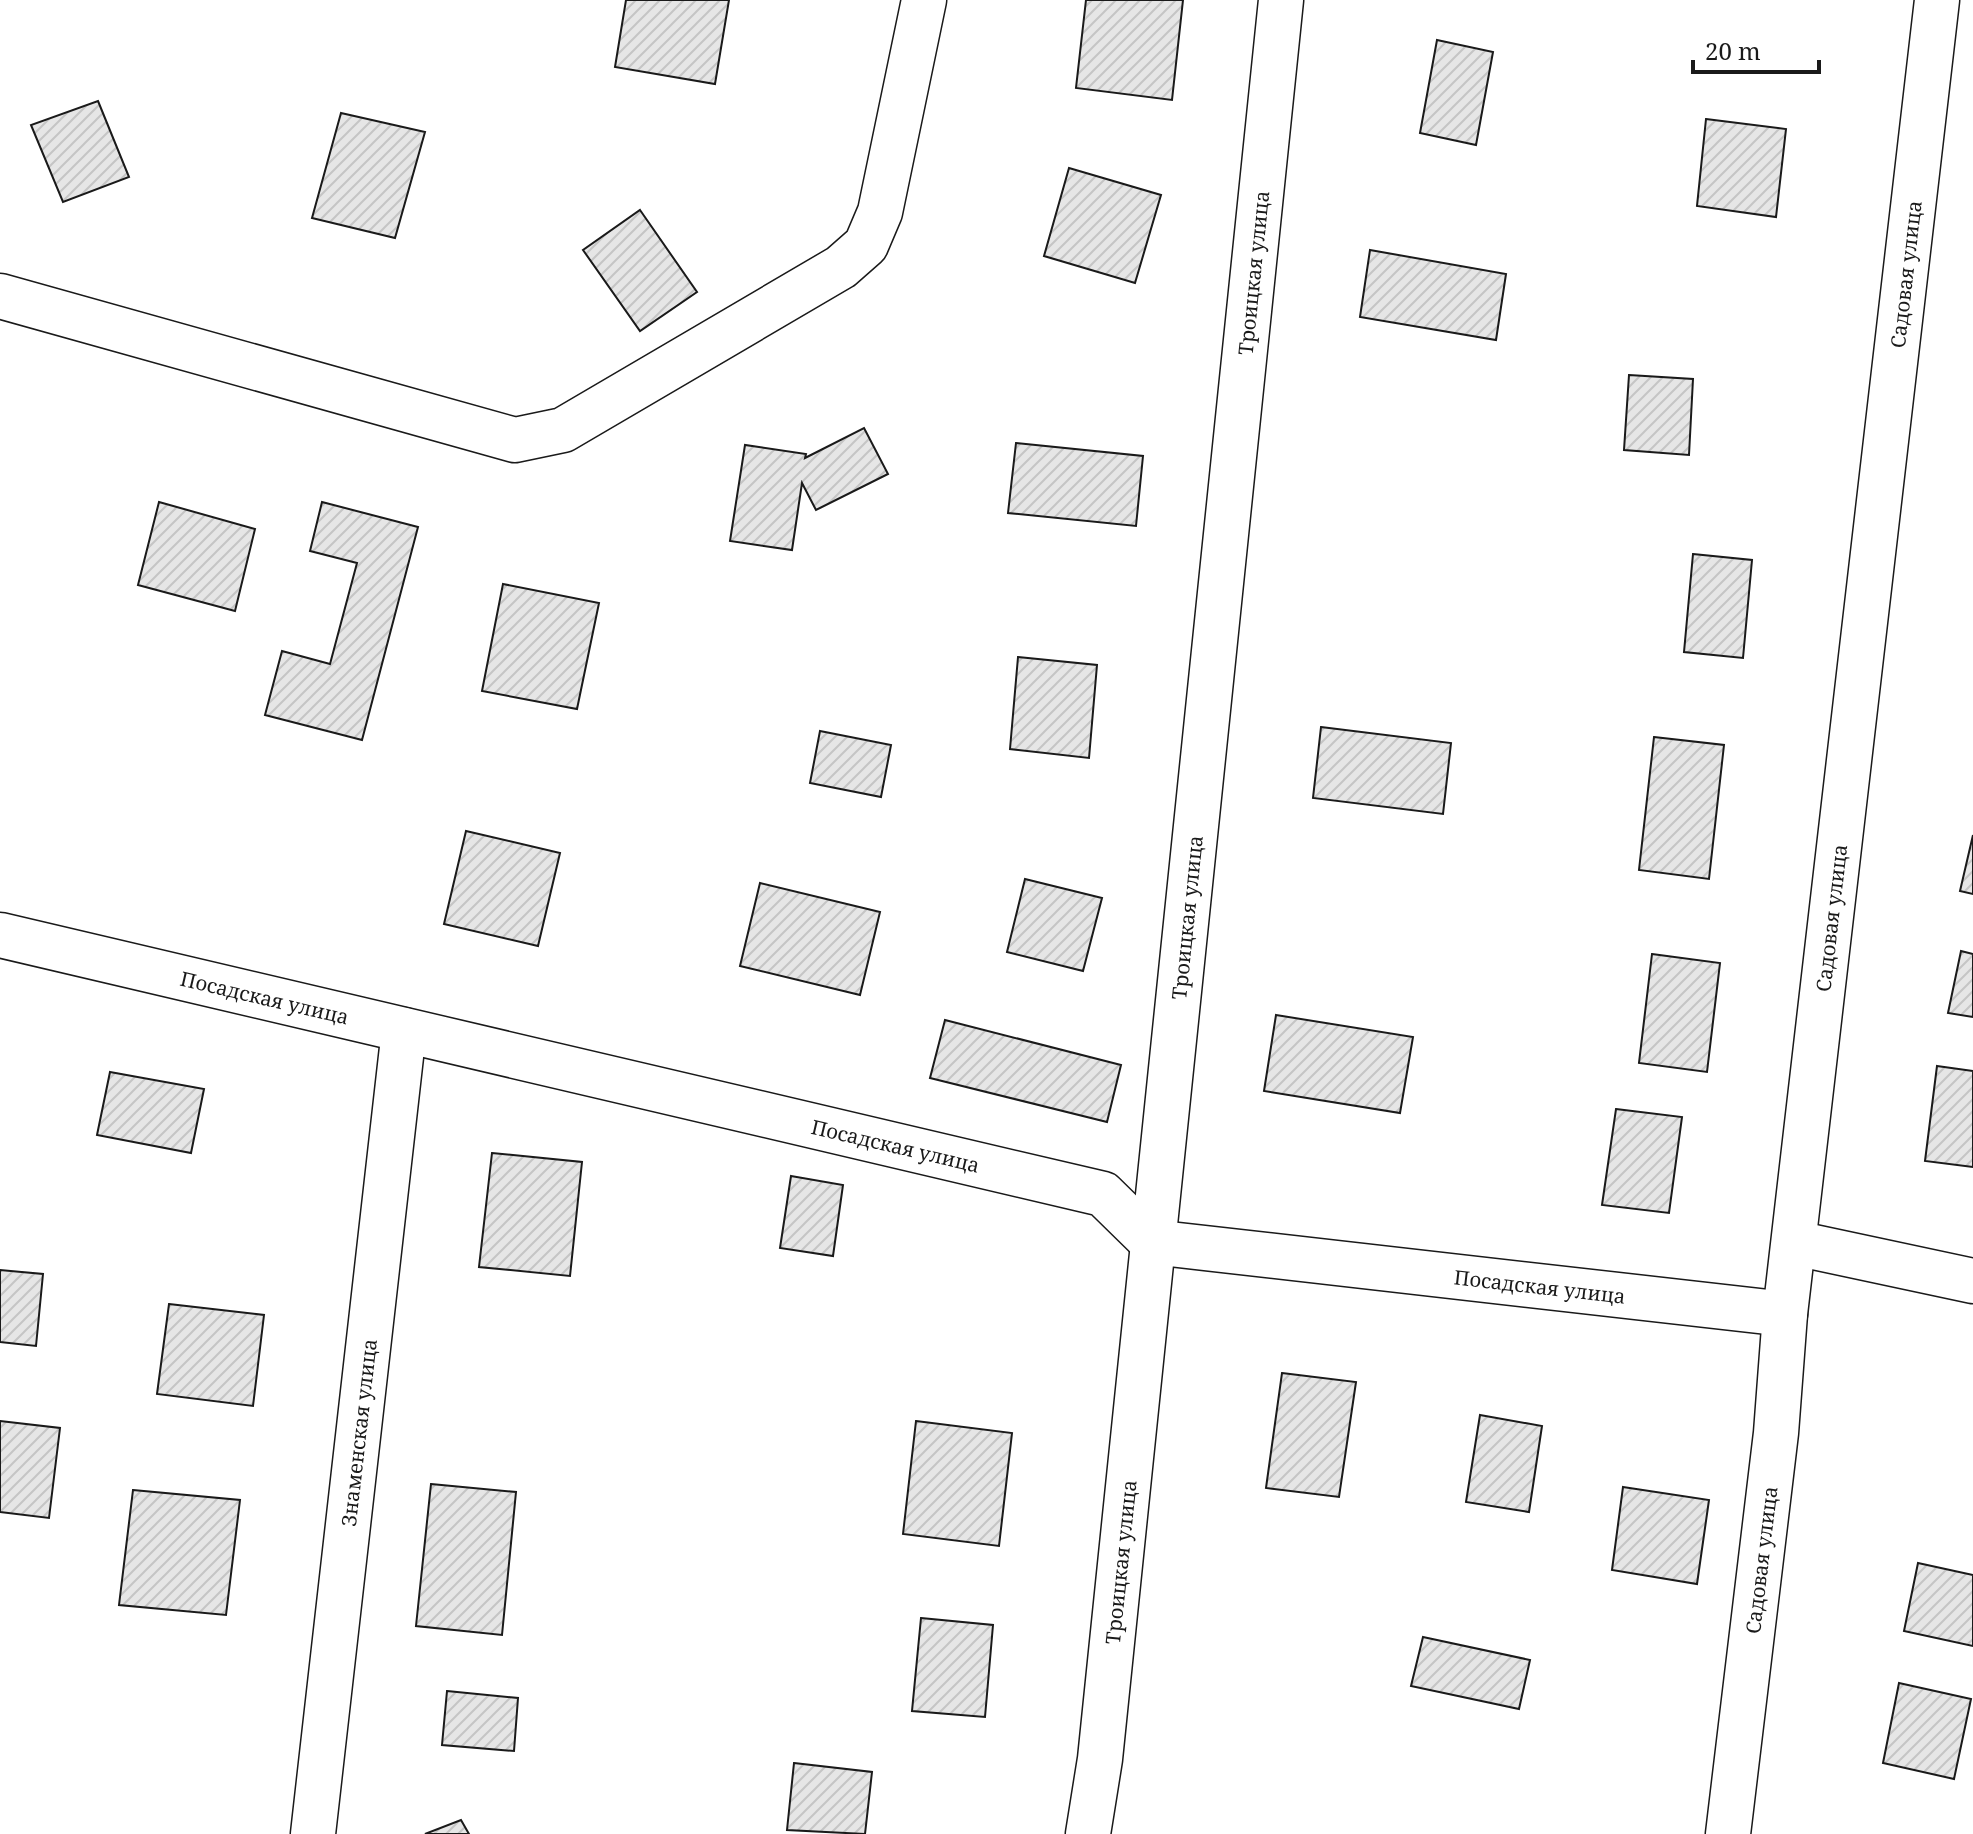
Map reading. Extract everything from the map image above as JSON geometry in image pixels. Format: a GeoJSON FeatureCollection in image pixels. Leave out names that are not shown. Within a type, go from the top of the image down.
{"type":"FeatureCollection","features":[{"type":"Feature","properties":{"kind":"street"},"geometry":{"type":"LineString","coordinates":[[0,296],[515,440],[563,430],[841,267],[866,245],[880,212],[924,0]]}},
{"type":"Feature","properties":{"kind":"street","name":"Троицкая улица"},"geometry":{"type":"LineString","coordinates":[[1088,1834],[1100,1759],[1281,0]]}},
{"type":"Feature","properties":{"kind":"street","name":"Садовая улица"},"geometry":{"type":"LineString","coordinates":[[1728,1834],[1937,0]]}},
{"type":"Feature","properties":{"kind":"street","name":"Посадская улица"},"geometry":{"type":"LineString","coordinates":[[0,935],[1103,1194],[1152,1242],[1785,1314]]}},
{"type":"Feature","properties":{"kind":"street","name":"Знаменская улица"},"geometry":{"type":"LineString","coordinates":[[313,1834],[404,1030]]}},
{"type":"Feature","properties":{"kind":"street"},"geometry":{"type":"LineString","coordinates":[[1795,1243],[1973,1281]]}},
{"type":"Feature","properties":{"kind":"building"},"geometry":{"type":"Polygon","coordinates":[[[626,0],[729,0],[715,84],[615,67],[626,0]]]}},
{"type":"Feature","properties":{"kind":"building"},"geometry":{"type":"Polygon","coordinates":[[[1086,0],[1183,0],[1172,100],[1076,88],[1086,0]]]}},
{"type":"Feature","properties":{"kind":"building"},"geometry":{"type":"Polygon","coordinates":[[[1437,40],[1493,52],[1476,145],[1420,133],[1437,40]]]}},
{"type":"Feature","properties":{"kind":"building"},"geometry":{"type":"Polygon","coordinates":[[[98,101],[129,177],[63,202],[31,125],[98,101]]]}},
{"type":"Feature","properties":{"kind":"building"},"geometry":{"type":"Polygon","coordinates":[[[341,113],[425,132],[395,238],[312,218],[341,113]]]}},
{"type":"Feature","properties":{"kind":"building"},"geometry":{"type":"Polygon","coordinates":[[[1706,119],[1786,129],[1776,217],[1697,206],[1706,119]]]}},
{"type":"Feature","properties":{"kind":"building"},"geometry":{"type":"Polygon","coordinates":[[[1069,168],[1161,195],[1135,283],[1044,256],[1069,168]]]}},
{"type":"Feature","properties":{"kind":"building"},"geometry":{"type":"Polygon","coordinates":[[[640,210],[697,292],[640,331],[583,250],[640,210]]]}},
{"type":"Feature","properties":{"kind":"building"},"geometry":{"type":"Polygon","coordinates":[[[1370,250],[1506,274],[1496,340],[1360,317],[1370,250]]]}},
{"type":"Feature","properties":{"kind":"building"},"geometry":{"type":"Polygon","coordinates":[[[1629,375],[1693,379],[1689,455],[1624,450],[1629,375]]]}},
{"type":"Feature","properties":{"kind":"building"},"geometry":{"type":"Polygon","coordinates":[[[864,428],[888,474],[816,510],[802,483],[792,550],[730,541],[745,445],[806,454],[805,458],[864,428]]]}},
{"type":"Feature","properties":{"kind":"building"},"geometry":{"type":"Polygon","coordinates":[[[1016,443],[1143,456],[1136,526],[1008,513],[1016,443]]]}},
{"type":"Feature","properties":{"kind":"building"},"geometry":{"type":"Polygon","coordinates":[[[159,502],[255,529],[235,611],[138,585],[159,502]]]}},
{"type":"Feature","properties":{"kind":"building"},"geometry":{"type":"Polygon","coordinates":[[[322,502],[418,527],[362,740],[265,715],[282,651],[330,664],[357,563],[310,551],[322,502]]]}},
{"type":"Feature","properties":{"kind":"building"},"geometry":{"type":"Polygon","coordinates":[[[1693,554],[1752,560],[1743,658],[1684,652],[1693,554]]]}},
{"type":"Feature","properties":{"kind":"building"},"geometry":{"type":"Polygon","coordinates":[[[503,584],[599,603],[577,709],[482,691],[503,584]]]}},
{"type":"Feature","properties":{"kind":"building"},"geometry":{"type":"Polygon","coordinates":[[[1018,657],[1097,665],[1089,758],[1010,749],[1018,657]]]}},
{"type":"Feature","properties":{"kind":"building"},"geometry":{"type":"Polygon","coordinates":[[[1321,727],[1451,743],[1443,814],[1313,798],[1321,727]]]}},
{"type":"Feature","properties":{"kind":"building"},"geometry":{"type":"Polygon","coordinates":[[[820,731],[891,745],[881,797],[810,783],[820,731]]]}},
{"type":"Feature","properties":{"kind":"building"},"geometry":{"type":"Polygon","coordinates":[[[1654,737],[1724,745],[1709,879],[1639,870],[1654,737]]]}},
{"type":"Feature","properties":{"kind":"building"},"geometry":{"type":"Polygon","coordinates":[[[466,831],[560,853],[538,946],[444,924],[466,831]]]}},
{"type":"Feature","properties":{"kind":"building"},"geometry":{"type":"Polygon","coordinates":[[[1973,835],[1973,894],[1960,891],[1973,835]]]}},
{"type":"Feature","properties":{"kind":"building"},"geometry":{"type":"Polygon","coordinates":[[[1025,879],[1102,898],[1083,971],[1007,952],[1025,879]]]}},
{"type":"Feature","properties":{"kind":"building"},"geometry":{"type":"Polygon","coordinates":[[[760,883],[880,912],[860,995],[740,966],[760,883]]]}},
{"type":"Feature","properties":{"kind":"building"},"geometry":{"type":"Polygon","coordinates":[[[1961,951],[1973,954],[1973,1017],[1948,1013],[1961,951]]]}},
{"type":"Feature","properties":{"kind":"building"},"geometry":{"type":"Polygon","coordinates":[[[1652,954],[1720,963],[1707,1072],[1639,1063],[1652,954]]]}},
{"type":"Feature","properties":{"kind":"building"},"geometry":{"type":"Polygon","coordinates":[[[1276,1015],[1413,1037],[1400,1113],[1264,1091],[1276,1015]]]}},
{"type":"Feature","properties":{"kind":"building"},"geometry":{"type":"Polygon","coordinates":[[[945,1020],[1121,1065],[1107,1122],[930,1078],[945,1020]]]}},
{"type":"Feature","properties":{"kind":"building"},"geometry":{"type":"Polygon","coordinates":[[[1937,1066],[1973,1071],[1973,1167],[1925,1161],[1937,1066]]]}},
{"type":"Feature","properties":{"kind":"building"},"geometry":{"type":"Polygon","coordinates":[[[110,1072],[204,1089],[191,1153],[97,1135],[110,1072]]]}},
{"type":"Feature","properties":{"kind":"building"},"geometry":{"type":"Polygon","coordinates":[[[1616,1109],[1682,1117],[1669,1213],[1602,1205],[1616,1109]]]}},
{"type":"Feature","properties":{"kind":"building"},"geometry":{"type":"Polygon","coordinates":[[[492,1153],[582,1162],[570,1276],[479,1267],[492,1153]]]}},
{"type":"Feature","properties":{"kind":"building"},"geometry":{"type":"Polygon","coordinates":[[[791,1176],[843,1185],[833,1256],[780,1248],[791,1176]]]}},
{"type":"Feature","properties":{"kind":"building"},"geometry":{"type":"Polygon","coordinates":[[[0,1270],[43,1274],[36,1346],[0,1342],[0,1270]]]}},
{"type":"Feature","properties":{"kind":"building"},"geometry":{"type":"Polygon","coordinates":[[[169,1304],[264,1315],[253,1406],[157,1394],[169,1304]]]}},
{"type":"Feature","properties":{"kind":"building"},"geometry":{"type":"Polygon","coordinates":[[[1282,1373],[1356,1382],[1339,1497],[1266,1488],[1282,1373]]]}},
{"type":"Feature","properties":{"kind":"building"},"geometry":{"type":"Polygon","coordinates":[[[1480,1415],[1542,1426],[1529,1512],[1466,1502],[1480,1415]]]}},
{"type":"Feature","properties":{"kind":"building"},"geometry":{"type":"Polygon","coordinates":[[[0,1421],[60,1428],[49,1518],[0,1512],[0,1421]]]}},
{"type":"Feature","properties":{"kind":"building"},"geometry":{"type":"Polygon","coordinates":[[[916,1421],[1012,1433],[999,1546],[903,1534],[916,1421]]]}},
{"type":"Feature","properties":{"kind":"building"},"geometry":{"type":"Polygon","coordinates":[[[431,1484],[516,1492],[502,1635],[416,1626],[431,1484]]]}},
{"type":"Feature","properties":{"kind":"building"},"geometry":{"type":"Polygon","coordinates":[[[1623,1487],[1709,1500],[1697,1584],[1612,1570],[1623,1487]]]}},
{"type":"Feature","properties":{"kind":"building"},"geometry":{"type":"Polygon","coordinates":[[[133,1490],[240,1500],[226,1615],[119,1605],[133,1490]]]}},
{"type":"Feature","properties":{"kind":"building"},"geometry":{"type":"Polygon","coordinates":[[[1918,1563],[1973,1575],[1973,1646],[1904,1631],[1918,1563]]]}},
{"type":"Feature","properties":{"kind":"building"},"geometry":{"type":"Polygon","coordinates":[[[921,1618],[993,1625],[985,1717],[912,1711],[921,1618]]]}},
{"type":"Feature","properties":{"kind":"building"},"geometry":{"type":"Polygon","coordinates":[[[1423,1637],[1530,1660],[1519,1709],[1411,1686],[1423,1637]]]}},
{"type":"Feature","properties":{"kind":"building"},"geometry":{"type":"Polygon","coordinates":[[[1899,1683],[1971,1699],[1954,1779],[1883,1763],[1899,1683]]]}},
{"type":"Feature","properties":{"kind":"building"},"geometry":{"type":"Polygon","coordinates":[[[447,1691],[518,1698],[514,1751],[442,1745],[447,1691]]]}},
{"type":"Feature","properties":{"kind":"building"},"geometry":{"type":"Polygon","coordinates":[[[794,1763],[872,1772],[865,1834],[787,1830],[794,1763]]]}},
{"type":"Feature","properties":{"kind":"building"},"geometry":{"type":"Polygon","coordinates":[[[461,1820],[469,1834],[425,1834],[461,1820]]]}}]}
